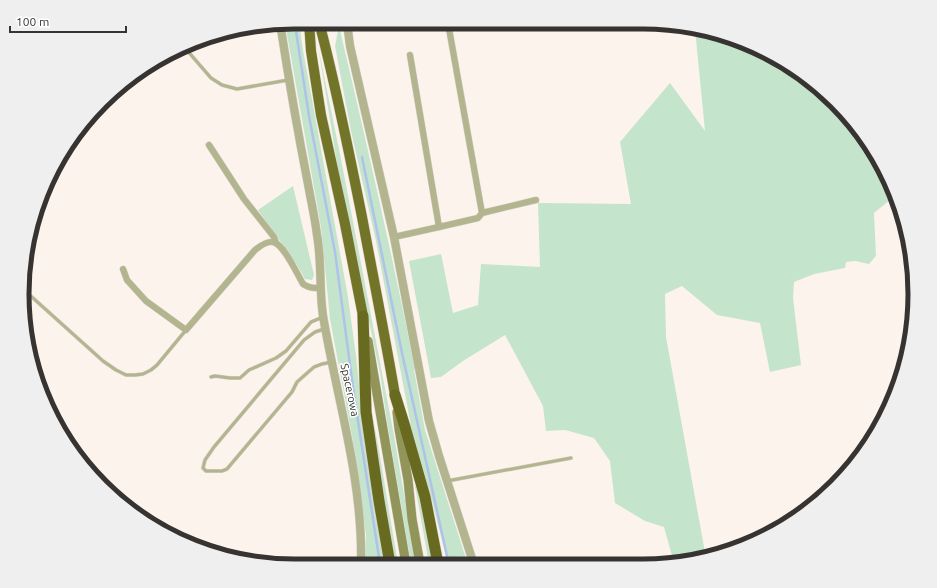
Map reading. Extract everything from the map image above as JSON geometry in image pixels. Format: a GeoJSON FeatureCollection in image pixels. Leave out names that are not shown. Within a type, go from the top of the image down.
{"type":"FeatureCollection","features":[{"type":"Feature","properties":{"kind":"highway"},"geometry":{"type":"LineString","coordinates":[[309,29],[311,51],[321,114],[363,316],[366,412],[389,559]]}},
{"type":"Feature","properties":{"kind":"highway"},"geometry":{"type":"LineString","coordinates":[[321,29],[346,134],[395,395],[426,497],[437,559]]}},
{"type":"Feature","properties":{"kind":"main road"},"geometry":{"type":"LineString","coordinates":[[363,316],[405,559]]}},
{"type":"Feature","properties":{"kind":"main road"},"geometry":{"type":"LineString","coordinates":[[395,395],[419,559]]}},
{"type":"Feature","properties":{"kind":"street"},"geometry":{"type":"LineString","coordinates":[[348,29],[350,46],[394,236],[429,421],[472,559]]}},
{"type":"Feature","properties":{"kind":"street"},"geometry":{"type":"LineString","coordinates":[[449,29],[482,213]]}},
{"type":"Feature","properties":{"kind":"street","name":"Spacerowa"},"geometry":{"type":"LineString","coordinates":[[278,30],[290,79],[309,194],[318,236],[320,288],[326,329],[355,478],[360,517],[361,559]]}},
{"type":"Feature","properties":{"kind":"street"},"geometry":{"type":"LineString","coordinates":[[410,55],[439,227]]}},
{"type":"Feature","properties":{"kind":"street"},"geometry":{"type":"LineString","coordinates":[[209,145],[244,199],[285,253],[303,284],[312,288],[320,288]]}},
{"type":"Feature","properties":{"kind":"street"},"geometry":{"type":"LineString","coordinates":[[394,236],[478,218],[482,213],[536,200]]}},
{"type":"Feature","properties":{"kind":"street"},"geometry":{"type":"LineString","coordinates":[[123,269],[127,280],[146,301],[186,330],[255,250],[261,245],[269,242],[276,243]]}},
{"type":"Feature","properties":{"kind":"lane"},"geometry":{"type":"LineString","coordinates":[[188,51],[211,78],[222,85],[237,89],[290,79]]}},
{"type":"Feature","properties":{"kind":"lane"},"geometry":{"type":"LineString","coordinates":[[29,294],[103,361],[126,375],[135,376],[151,370],[157,365],[186,330]]}},
{"type":"Feature","properties":{"kind":"lane"},"geometry":{"type":"LineString","coordinates":[[211,377],[240,378],[250,370],[276,358],[286,351],[311,322],[324,316]]}},
{"type":"Feature","properties":{"kind":"lane"},"geometry":{"type":"LineString","coordinates":[[326,329],[315,332],[304,340],[214,447],[205,460],[203,468],[206,471],[222,471],[227,469],[292,392],[297,382],[314,367],[333,362]]}},
{"type":"Feature","properties":{"kind":"lane"},"geometry":{"type":"LineString","coordinates":[[447,482],[571,458]]}},
{"type":"Feature","properties":{"kind":"green space"},"geometry":{"type":"Polygon","coordinates":[[[286,29],[300,29],[348,297],[364,433],[383,559],[365,559],[366,535],[352,436],[330,319],[321,227],[286,29]]]}},
{"type":"Feature","properties":{"kind":"green space"},"geometry":{"type":"Polygon","coordinates":[[[338,29],[340,29],[397,283],[415,369],[425,430],[466,559],[447,559],[412,431],[376,241],[351,131],[335,46],[338,29]]]}},
{"type":"Feature","properties":{"kind":"green space"},"geometry":{"type":"Polygon","coordinates":[[[696,34],[728,43],[760,56],[790,74],[818,95],[842,119],[863,147],[881,177],[890,200],[874,213],[876,256],[869,264],[855,261],[846,262],[845,268],[814,274],[794,282],[793,298],[801,365],[770,372],[760,323],[717,315],[682,286],[665,294],[666,337],[705,552],[672,557],[664,527],[645,521],[615,503],[610,461],[594,438],[565,430],[546,431],[543,406],[505,335],[463,361],[441,377],[431,378],[409,261],[441,254],[453,313],[478,305],[481,264],[540,267],[538,203],[631,204],[620,142],[670,83],[705,131],[696,34]]]}},
{"type":"Feature","properties":{"kind":"green space"},"geometry":{"type":"Polygon","coordinates":[[[318,46],[393,430],[415,559],[410,559],[380,373],[337,163],[318,46]]]}},
{"type":"Feature","properties":{"kind":"green space"},"geometry":{"type":"Polygon","coordinates":[[[293,186],[314,275],[312,280],[305,279],[297,265],[258,210],[293,186]]]}},
{"type":"Feature","properties":{"kind":"green space"},"geometry":{"type":"Polygon","coordinates":[[[369,399],[397,559],[392,559],[369,399]]]}},
{"type":"Feature","properties":{"kind":"green space"},"geometry":{"type":"Polygon","coordinates":[[[419,485],[432,559],[428,559],[415,486],[419,485]]]}},
{"type":"Feature","properties":{"kind":"waterway"},"geometry":{"type":"LineString","coordinates":[[296,31],[309,116],[335,252],[354,395],[379,559]]}},
{"type":"Feature","properties":{"kind":"waterway"},"geometry":{"type":"LineString","coordinates":[[362,157],[402,353],[448,559]]}}]}
